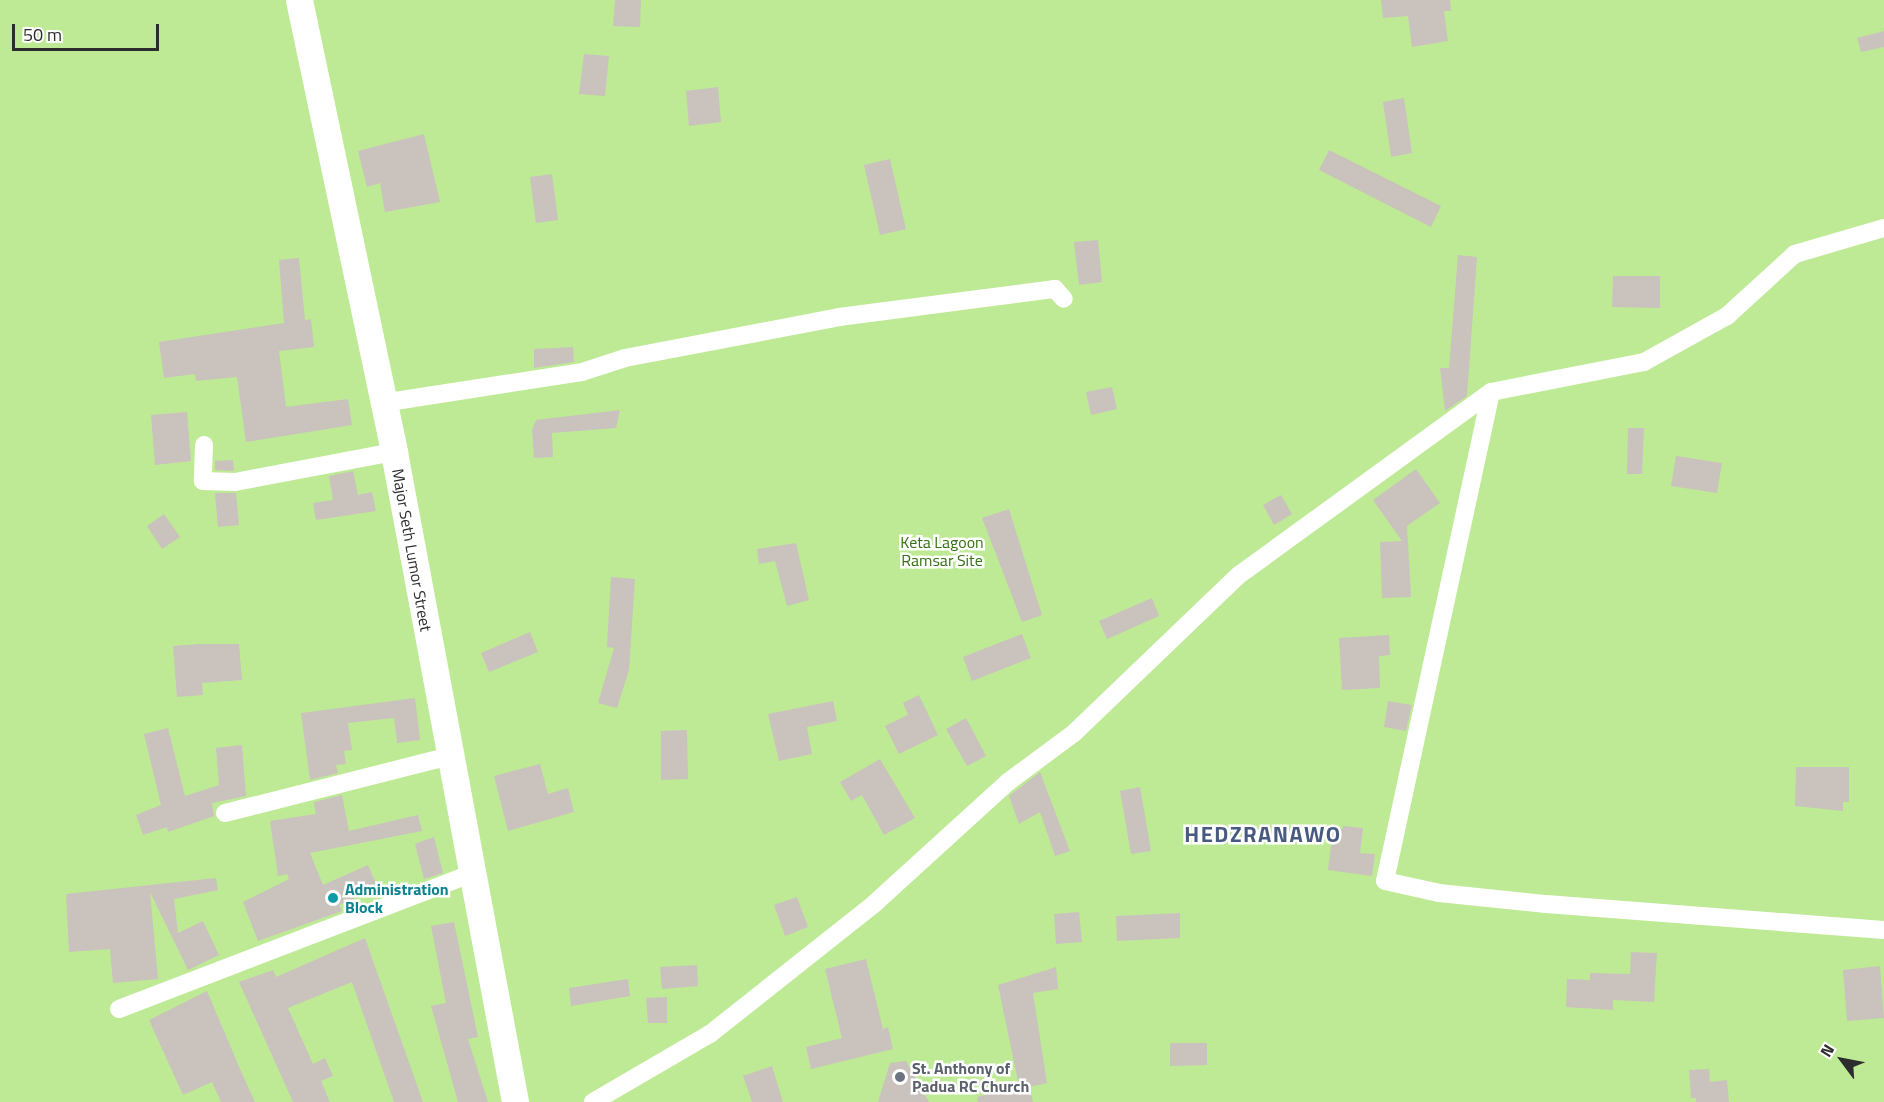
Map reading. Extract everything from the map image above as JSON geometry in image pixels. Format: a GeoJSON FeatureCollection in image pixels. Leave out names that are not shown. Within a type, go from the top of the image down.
{"type":"FeatureCollection","features":[{"type":"Feature","properties":{"kind":"main road","name":"Major Seth Lumor Street"},"geometry":{"type":"LineString","coordinates":[[299,0],[394,452],[515,1102]]}},
{"type":"Feature","properties":{"kind":"street"},"geometry":{"type":"LineString","coordinates":[[593,1102],[710,1034],[875,903],[1008,782],[1074,733],[1239,575],[1491,392],[1644,362],[1727,316],[1795,254],[1884,228]]}},
{"type":"Feature","properties":{"kind":"street"},"geometry":{"type":"LineString","coordinates":[[382,403],[582,372],[625,358],[839,317],[1054,289],[1064,299]]}},
{"type":"Feature","properties":{"kind":"street"},"geometry":{"type":"LineString","coordinates":[[1491,392],[1384,881],[1439,893],[1546,904],[1884,930]]}},
{"type":"Feature","properties":{"kind":"street"},"geometry":{"type":"LineString","coordinates":[[204,446],[203,481],[235,482],[394,452]]}},
{"type":"Feature","properties":{"kind":"street"},"geometry":{"type":"LineString","coordinates":[[225,813],[450,756]]}},
{"type":"Feature","properties":{"kind":"street"},"geometry":{"type":"LineString","coordinates":[[119,1009],[473,873]]}},
{"type":"Feature","properties":{"kind":"green space","name":"Keta Lagoon Ramsar Site"},"geometry":{"type":"Polygon","coordinates":[[[0,0],[1884,0],[1884,1102],[0,1102],[0,0]]]}},
{"type":"Feature","properties":{"kind":"building"},"geometry":{"type":"Polygon","coordinates":[[[615,0],[641,0],[640,27],[613,26],[615,0]]]}},
{"type":"Feature","properties":{"kind":"building"},"geometry":{"type":"Polygon","coordinates":[[[1381,0],[1450,0],[1451,11],[1444,11],[1448,41],[1412,47],[1408,16],[1383,18],[1381,0]]]}},
{"type":"Feature","properties":{"kind":"building"},"geometry":{"type":"Polygon","coordinates":[[[1884,31],[1884,47],[1861,52],[1857,38],[1884,31]]]}},
{"type":"Feature","properties":{"kind":"building"},"geometry":{"type":"Polygon","coordinates":[[[584,54],[609,56],[605,96],[579,94],[584,54]]]}},
{"type":"Feature","properties":{"kind":"building"},"geometry":{"type":"Polygon","coordinates":[[[718,87],[721,122],[689,126],[686,91],[718,87]]]}},
{"type":"Feature","properties":{"kind":"building"},"geometry":{"type":"Polygon","coordinates":[[[1404,98],[1412,153],[1391,157],[1383,102],[1404,98]]]}},
{"type":"Feature","properties":{"kind":"building"},"geometry":{"type":"Polygon","coordinates":[[[424,134],[440,202],[385,212],[380,183],[367,187],[358,151],[424,134]]]}},
{"type":"Feature","properties":{"kind":"building"},"geometry":{"type":"Polygon","coordinates":[[[1329,150],[1441,206],[1431,227],[1319,170],[1329,150]]]}},
{"type":"Feature","properties":{"kind":"building"},"geometry":{"type":"Polygon","coordinates":[[[890,159],[906,229],[880,235],[864,165],[890,159]]]}},
{"type":"Feature","properties":{"kind":"building"},"geometry":{"type":"Polygon","coordinates":[[[552,174],[558,220],[536,223],[530,177],[552,174]]]}},
{"type":"Feature","properties":{"kind":"building"},"geometry":{"type":"Polygon","coordinates":[[[1098,240],[1102,282],[1079,285],[1074,242],[1098,240]]]}},
{"type":"Feature","properties":{"kind":"building"},"geometry":{"type":"Polygon","coordinates":[[[1458,255],[1477,257],[1467,396],[1445,411],[1440,368],[1449,368],[1458,255]]]}},
{"type":"Feature","properties":{"kind":"building"},"geometry":{"type":"Polygon","coordinates":[[[299,258],[305,320],[311,319],[314,347],[279,351],[286,407],[348,399],[352,425],[246,442],[237,377],[196,381],[195,374],[164,378],[159,342],[284,323],[279,260],[299,258]]]}},
{"type":"Feature","properties":{"kind":"building"},"geometry":{"type":"Polygon","coordinates":[[[1613,276],[1660,276],[1660,308],[1612,307],[1613,276]]]}},
{"type":"Feature","properties":{"kind":"building"},"geometry":{"type":"Polygon","coordinates":[[[573,347],[574,362],[534,368],[534,349],[573,347]]]}},
{"type":"Feature","properties":{"kind":"building"},"geometry":{"type":"Polygon","coordinates":[[[1112,387],[1117,409],[1091,415],[1086,392],[1112,387]]]}},
{"type":"Feature","properties":{"kind":"building"},"geometry":{"type":"Polygon","coordinates":[[[620,410],[616,428],[552,433],[553,457],[534,458],[532,430],[536,420],[620,410]]]}},
{"type":"Feature","properties":{"kind":"building"},"geometry":{"type":"Polygon","coordinates":[[[187,412],[191,461],[155,465],[151,415],[187,412]]]}},
{"type":"Feature","properties":{"kind":"building"},"geometry":{"type":"Polygon","coordinates":[[[1628,428],[1644,428],[1642,474],[1627,474],[1628,428]]]}},
{"type":"Feature","properties":{"kind":"building"},"geometry":{"type":"Polygon","coordinates":[[[1676,456],[1722,463],[1717,493],[1671,486],[1676,456]]]}},
{"type":"Feature","properties":{"kind":"building"},"geometry":{"type":"Polygon","coordinates":[[[233,460],[234,471],[215,470],[215,461],[233,460]]]}},
{"type":"Feature","properties":{"kind":"building"},"geometry":{"type":"Polygon","coordinates":[[[1416,469],[1440,503],[1407,526],[1411,597],[1382,598],[1380,542],[1402,541],[1373,500],[1416,469]]]}},
{"type":"Feature","properties":{"kind":"building"},"geometry":{"type":"Polygon","coordinates":[[[353,471],[358,495],[372,492],[376,511],[316,520],[313,503],[333,500],[329,476],[353,471]]]}},
{"type":"Feature","properties":{"kind":"building"},"geometry":{"type":"Polygon","coordinates":[[[215,493],[236,493],[239,525],[218,527],[215,493]]]}},
{"type":"Feature","properties":{"kind":"building"},"geometry":{"type":"Polygon","coordinates":[[[1281,495],[1292,514],[1274,525],[1263,505],[1281,495]]]}},
{"type":"Feature","properties":{"kind":"building"},"geometry":{"type":"Polygon","coordinates":[[[1009,509],[1042,615],[1022,622],[982,518],[1009,509]]]}},
{"type":"Feature","properties":{"kind":"building"},"geometry":{"type":"Polygon","coordinates":[[[164,514],[180,537],[162,549],[147,526],[164,514]]]}},
{"type":"Feature","properties":{"kind":"building"},"geometry":{"type":"Polygon","coordinates":[[[796,543],[809,600],[787,606],[775,561],[759,564],[757,549],[796,543]]]}},
{"type":"Feature","properties":{"kind":"building"},"geometry":{"type":"Polygon","coordinates":[[[611,577],[635,579],[629,670],[617,708],[598,703],[614,648],[607,647],[611,577]]]}},
{"type":"Feature","properties":{"kind":"building"},"geometry":{"type":"Polygon","coordinates":[[[1152,598],[1159,616],[1107,639],[1099,621],[1152,598]]]}},
{"type":"Feature","properties":{"kind":"building"},"geometry":{"type":"Polygon","coordinates":[[[530,632],[538,652],[489,672],[481,653],[530,632]]]}},
{"type":"Feature","properties":{"kind":"building"},"geometry":{"type":"Polygon","coordinates":[[[1022,634],[1031,658],[972,681],[963,657],[1022,634]]]}},
{"type":"Feature","properties":{"kind":"building"},"geometry":{"type":"Polygon","coordinates":[[[1389,635],[1390,655],[1379,656],[1380,688],[1342,690],[1339,638],[1389,635]]]}},
{"type":"Feature","properties":{"kind":"building"},"geometry":{"type":"Polygon","coordinates":[[[239,644],[242,680],[202,683],[203,695],[177,697],[173,646],[239,644]]]}},
{"type":"Feature","properties":{"kind":"building"},"geometry":{"type":"Polygon","coordinates":[[[919,695],[938,735],[899,754],[885,726],[908,715],[903,703],[919,695]]]}},
{"type":"Feature","properties":{"kind":"building"},"geometry":{"type":"Polygon","coordinates":[[[415,698],[420,740],[397,743],[394,718],[348,723],[352,750],[344,751],[346,764],[336,765],[338,773],[310,780],[301,713],[415,698]]]}},
{"type":"Feature","properties":{"kind":"building"},"geometry":{"type":"Polygon","coordinates":[[[833,701],[837,721],[807,727],[812,754],[779,761],[768,714],[833,701]]]}},
{"type":"Feature","properties":{"kind":"building"},"geometry":{"type":"Polygon","coordinates":[[[1388,701],[1412,705],[1406,731],[1384,727],[1388,701]]]}},
{"type":"Feature","properties":{"kind":"building"},"geometry":{"type":"Polygon","coordinates":[[[966,718],[986,756],[967,766],[946,729],[966,718]]]}},
{"type":"Feature","properties":{"kind":"building"},"geometry":{"type":"Polygon","coordinates":[[[168,728],[185,796],[219,785],[216,748],[242,745],[246,796],[212,803],[214,816],[168,832],[167,827],[143,835],[136,815],[161,805],[144,734],[168,728]]]}},
{"type":"Feature","properties":{"kind":"building"},"geometry":{"type":"Polygon","coordinates":[[[687,730],[688,779],[661,780],[661,731],[687,730]]]}},
{"type":"Feature","properties":{"kind":"building"},"geometry":{"type":"Polygon","coordinates":[[[880,759],[915,818],[884,835],[862,795],[851,801],[840,782],[880,759]]]}},
{"type":"Feature","properties":{"kind":"building"},"geometry":{"type":"Polygon","coordinates":[[[540,764],[548,794],[568,788],[574,812],[508,831],[494,776],[540,764]]]}},
{"type":"Feature","properties":{"kind":"building"},"geometry":{"type":"Polygon","coordinates":[[[1796,767],[1849,767],[1849,802],[1843,802],[1843,811],[1795,806],[1796,767]]]}},
{"type":"Feature","properties":{"kind":"building"},"geometry":{"type":"Polygon","coordinates":[[[1040,772],[1070,851],[1055,856],[1040,812],[1019,824],[1009,796],[1040,772]]]}},
{"type":"Feature","properties":{"kind":"building"},"geometry":{"type":"Polygon","coordinates":[[[1140,787],[1151,851],[1131,854],[1120,791],[1140,787]]]}},
{"type":"Feature","properties":{"kind":"building"},"geometry":{"type":"Polygon","coordinates":[[[342,795],[349,831],[418,815],[422,831],[310,853],[323,885],[368,865],[378,888],[339,905],[342,911],[258,941],[243,902],[289,879],[287,874],[278,876],[270,821],[316,814],[314,802],[342,795]]]}},
{"type":"Feature","properties":{"kind":"building"},"geometry":{"type":"Polygon","coordinates":[[[1343,826],[1363,828],[1360,853],[1375,854],[1372,876],[1328,870],[1333,828],[1343,829],[1343,826]]]}},
{"type":"Feature","properties":{"kind":"building"},"geometry":{"type":"Polygon","coordinates":[[[434,837],[443,873],[424,879],[415,844],[434,837]]]}},
{"type":"Feature","properties":{"kind":"building"},"geometry":{"type":"Polygon","coordinates":[[[216,878],[218,890],[174,899],[178,933],[203,921],[219,955],[188,970],[150,892],[158,979],[113,983],[110,949],[69,952],[66,894],[216,878]]]}},
{"type":"Feature","properties":{"kind":"building"},"geometry":{"type":"Polygon","coordinates":[[[797,897],[808,927],[785,936],[774,905],[797,897]]]}},
{"type":"Feature","properties":{"kind":"building"},"geometry":{"type":"Polygon","coordinates":[[[1079,912],[1082,942],[1056,944],[1054,914],[1079,912]]]}},
{"type":"Feature","properties":{"kind":"building"},"geometry":{"type":"Polygon","coordinates":[[[1180,913],[1180,938],[1117,941],[1116,916],[1180,913]]]}},
{"type":"Feature","properties":{"kind":"building"},"geometry":{"type":"Polygon","coordinates":[[[454,922],[478,1037],[468,1039],[488,1102],[458,1102],[431,1006],[446,1003],[431,926],[454,922]]]}},
{"type":"Feature","properties":{"kind":"building"},"geometry":{"type":"Polygon","coordinates":[[[365,938],[423,1102],[394,1102],[352,982],[288,1008],[313,1064],[325,1058],[333,1076],[321,1081],[330,1102],[293,1102],[239,982],[273,970],[276,977],[365,938]]]}},
{"type":"Feature","properties":{"kind":"building"},"geometry":{"type":"Polygon","coordinates":[[[1631,952],[1657,953],[1654,1002],[1613,1000],[1613,1010],[1566,1007],[1567,979],[1590,980],[1590,973],[1630,974],[1631,952]]]}},
{"type":"Feature","properties":{"kind":"building"},"geometry":{"type":"Polygon","coordinates":[[[866,959],[883,1029],[888,1027],[893,1049],[811,1069],[806,1047],[842,1038],[825,969],[866,959]]]}},
{"type":"Feature","properties":{"kind":"building"},"geometry":{"type":"Polygon","coordinates":[[[697,965],[698,986],[662,989],[660,967],[697,965]]]}},
{"type":"Feature","properties":{"kind":"building"},"geometry":{"type":"Polygon","coordinates":[[[1880,966],[1884,1018],[1847,1021],[1843,970],[1880,966]]]}},
{"type":"Feature","properties":{"kind":"building"},"geometry":{"type":"Polygon","coordinates":[[[1056,967],[1058,989],[1033,993],[1047,1083],[1029,1087],[1033,1102],[978,1102],[977,1097],[1019,1086],[998,985],[1056,967]]]}},
{"type":"Feature","properties":{"kind":"building"},"geometry":{"type":"Polygon","coordinates":[[[628,979],[630,996],[571,1006],[569,988],[628,979]]]}},
{"type":"Feature","properties":{"kind":"building"},"geometry":{"type":"Polygon","coordinates":[[[207,991],[255,1102],[221,1102],[212,1082],[183,1095],[149,1020],[207,991]]]}},
{"type":"Feature","properties":{"kind":"building"},"geometry":{"type":"Polygon","coordinates":[[[667,997],[667,1023],[648,1023],[646,998],[667,997]]]}},
{"type":"Feature","properties":{"kind":"building"},"geometry":{"type":"Polygon","coordinates":[[[1170,1043],[1207,1043],[1207,1065],[1170,1066],[1170,1043]]]}},
{"type":"Feature","properties":{"kind":"building","name":"St. Anthony of Padua RC Church"},"geometry":{"type":"Polygon","coordinates":[[[906,1061],[929,1102],[878,1102],[890,1063],[906,1061]]]}},
{"type":"Feature","properties":{"kind":"building"},"geometry":{"type":"Polygon","coordinates":[[[772,1066],[783,1102],[752,1102],[743,1076],[772,1066]]]}},
{"type":"Feature","properties":{"kind":"building"},"geometry":{"type":"Polygon","coordinates":[[[1709,1069],[1710,1082],[1727,1080],[1729,1102],[1696,1102],[1696,1098],[1691,1098],[1689,1070],[1709,1069]]]}},
{"type":"Feature","properties":{"kind":"place","name":"Administration Block"},"geometry":{"type":"Point","coordinates":[333,898]}},
{"type":"Feature","properties":{"kind":"place","name":"St. Anthony of Padua RC Church"},"geometry":{"type":"Point","coordinates":[900,1077]}},
{"type":"Feature","properties":{"kind":"district","name":"HEDZRANAWO"},"geometry":{"type":"Point","coordinates":[1263,835]}}]}
